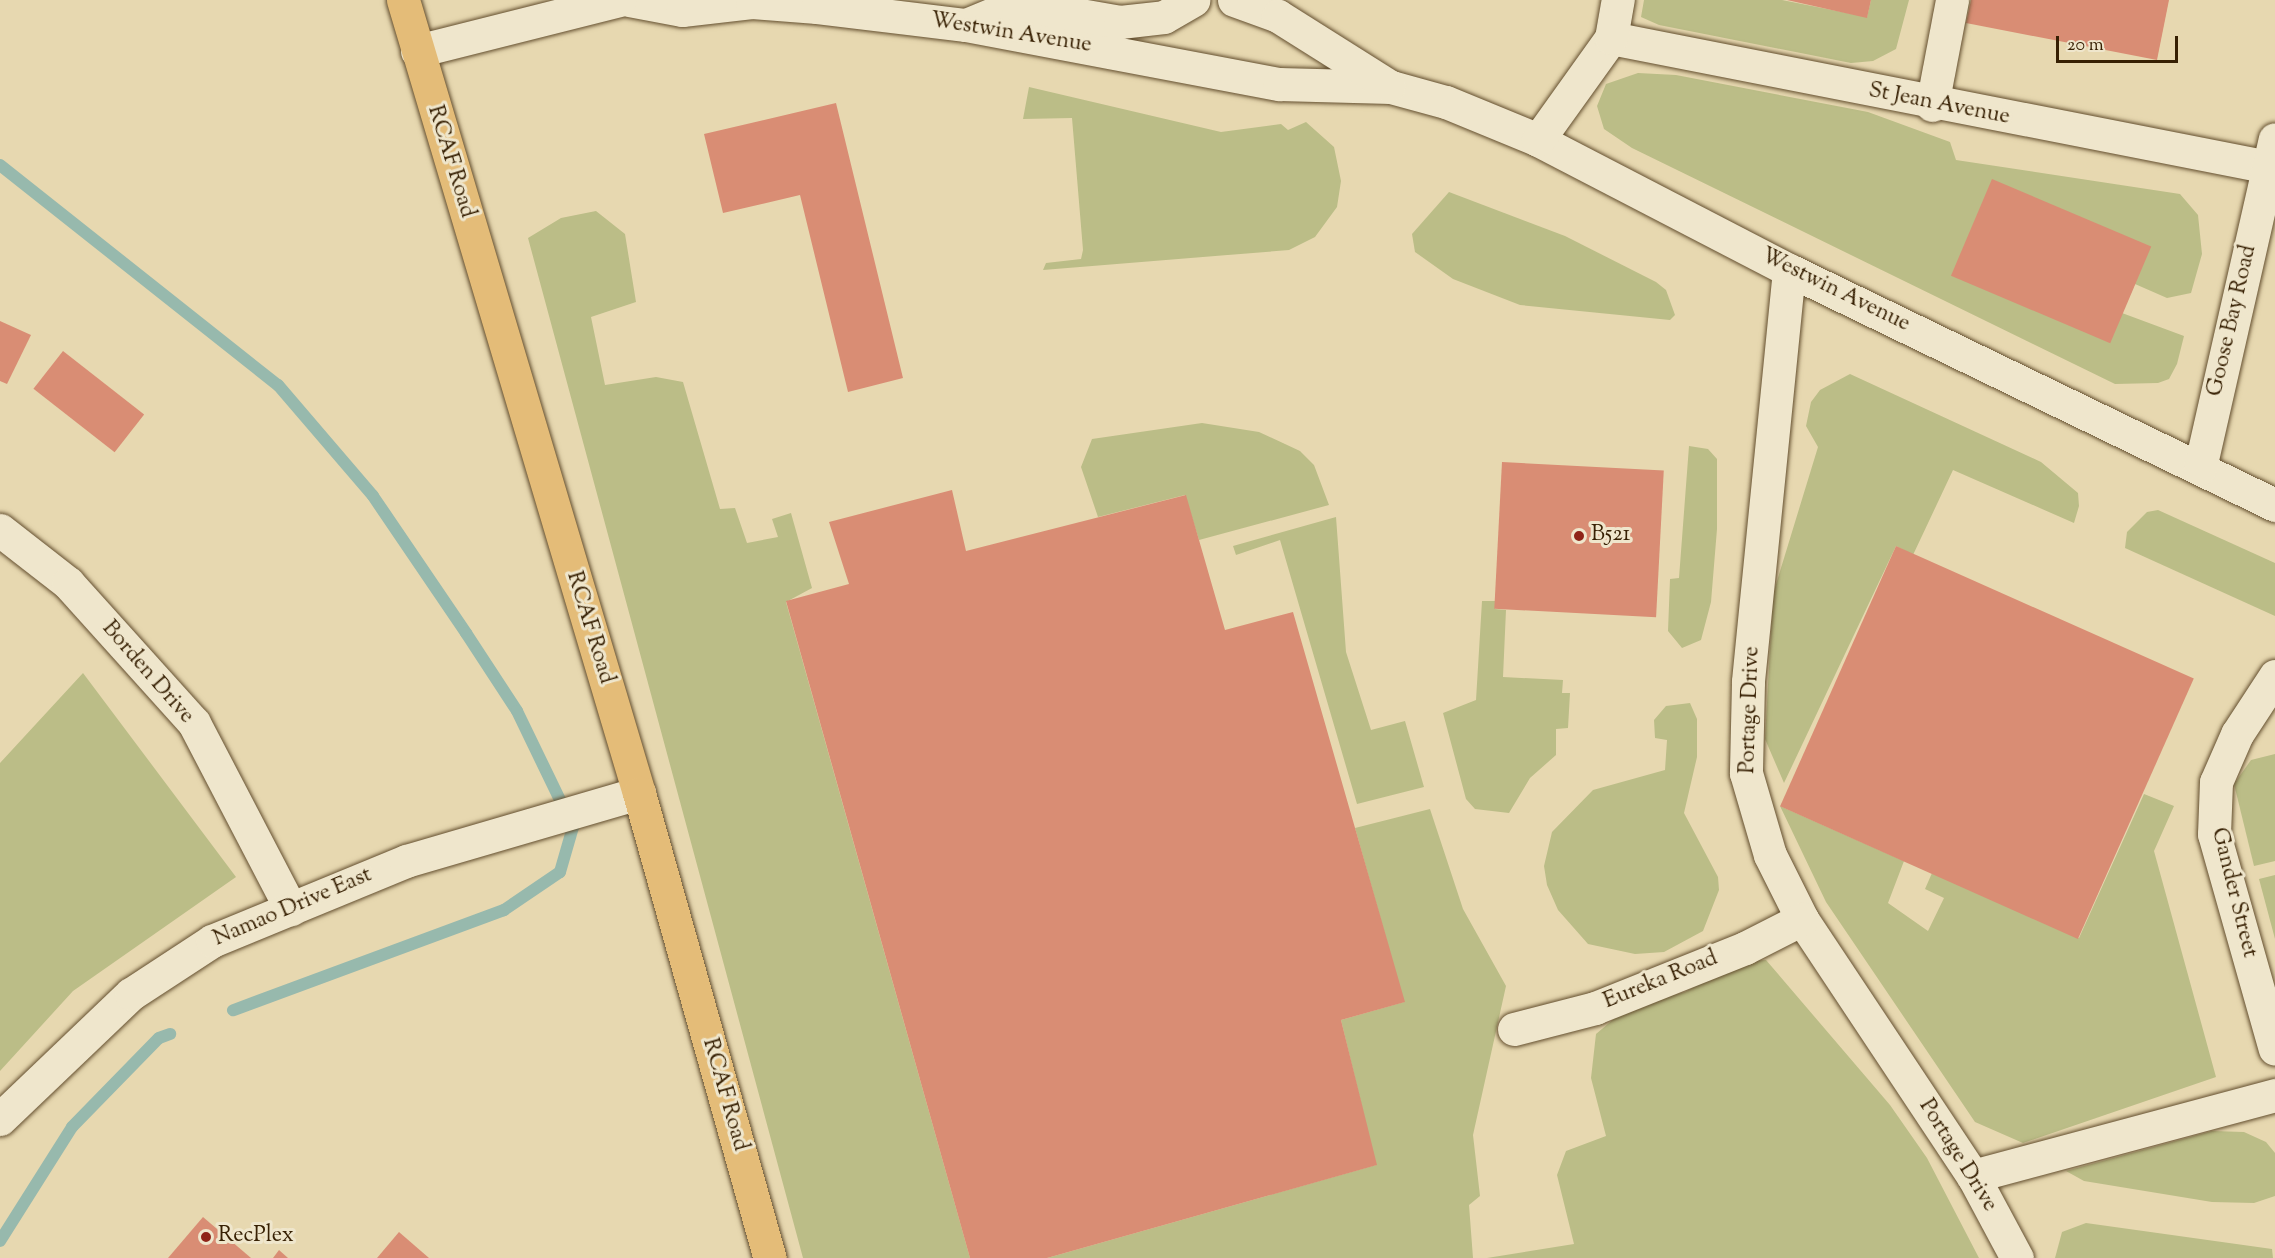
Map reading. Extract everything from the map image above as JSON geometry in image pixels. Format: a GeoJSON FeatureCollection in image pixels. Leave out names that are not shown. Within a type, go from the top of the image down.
{"type":"FeatureCollection","features":[{"type":"Feature","properties":{"kind":"main road","name":"RCAF Road"},"geometry":{"type":"LineString","coordinates":[[403,0],[639,793],[770,1258]]}},
{"type":"Feature","properties":{"kind":"street"},"geometry":{"type":"LineString","coordinates":[[417,51],[620,0]]}},
{"type":"Feature","properties":{"kind":"street","name":"Westwin Avenue"},"geometry":{"type":"LineString","coordinates":[[629,0],[682,9],[753,2],[817,7],[966,25],[1199,66],[1279,84],[1391,87]]}},
{"type":"Feature","properties":{"kind":"street"},"geometry":{"type":"LineString","coordinates":[[966,25],[1017,4],[1120,22],[1193,0]]}},
{"type":"Feature","properties":{"kind":"street","name":"Westwin Avenue"},"geometry":{"type":"LineString","coordinates":[[1234,0],[1278,16],[1391,87],[1538,140],[1790,270],[2275,505]]}},
{"type":"Feature","properties":{"kind":"street"},"geometry":{"type":"LineString","coordinates":[[1538,140],[1611,38],[1618,0]]}},
{"type":"Feature","properties":{"kind":"street"},"geometry":{"type":"LineString","coordinates":[[1932,105],[1952,0]]}},
{"type":"Feature","properties":{"kind":"street"},"geometry":{"type":"LineString","coordinates":[[1161,8],[1199,66]]}},
{"type":"Feature","properties":{"kind":"street","name":"St Jean Avenue"},"geometry":{"type":"LineString","coordinates":[[1611,38],[1932,105],[2272,153]]}},
{"type":"Feature","properties":{"kind":"street","name":"Goose Bay Road"},"geometry":{"type":"LineString","coordinates":[[2200,468],[2272,153]]}},
{"type":"Feature","properties":{"kind":"street","name":"Portage Drive"},"geometry":{"type":"LineString","coordinates":[[1790,270],[1748,681],[1746,773],[1770,855],[1802,919],[1973,1176],[2017,1258]]}},
{"type":"Feature","properties":{"kind":"street","name":"Borden Drive"},"geometry":{"type":"LineString","coordinates":[[0,530],[68,583],[194,723],[291,909]]}},
{"type":"Feature","properties":{"kind":"street","name":"Gander Street"},"geometry":{"type":"LineString","coordinates":[[2275,676],[2237,734],[2216,782],[2214,834],[2275,1049]]}},
{"type":"Feature","properties":{"kind":"street","name":"Namao Drive East"},"geometry":{"type":"LineString","coordinates":[[0,1119],[131,994],[212,941],[406,861],[594,804],[639,793]]}},
{"type":"Feature","properties":{"kind":"street","name":"Eureka Road"},"geometry":{"type":"LineString","coordinates":[[1514,1029],[1595,1008],[1745,948],[1802,919]]}},
{"type":"Feature","properties":{"kind":"street"},"geometry":{"type":"LineString","coordinates":[[1973,1176],[2275,1095]]}},
{"type":"Feature","properties":{"kind":"green space"},"geometry":{"type":"Polygon","coordinates":[[[1644,0],[1782,0],[1867,17],[1871,0],[1909,0],[1896,49],[1873,61],[1851,63],[1659,25],[1641,17],[1644,0]]]}},
{"type":"Feature","properties":{"kind":"green space"},"geometry":{"type":"Polygon","coordinates":[[[1638,73],[1676,75],[1868,112],[1950,142],[1956,160],[2180,194],[2198,215],[2202,254],[2191,293],[2167,298],[2135,284],[2122,313],[2184,336],[2177,364],[2169,379],[2158,383],[2115,384],[1632,148],[1604,129],[1597,106],[1606,84],[1638,73]]]}},
{"type":"Feature","properties":{"kind":"green space"},"geometry":{"type":"Polygon","coordinates":[[[1029,87],[1221,132],[1281,124],[1288,130],[1306,122],[1334,147],[1341,181],[1337,207],[1315,237],[1289,250],[1043,270],[1046,263],[1081,259],[1083,250],[1072,118],[1023,119],[1029,87]]]}},
{"type":"Feature","properties":{"kind":"green space"},"geometry":{"type":"Polygon","coordinates":[[[1449,192],[1565,236],[1656,282],[1666,290],[1675,315],[1670,320],[1520,305],[1453,279],[1415,252],[1412,234],[1449,192]]]}},
{"type":"Feature","properties":{"kind":"green space"},"geometry":{"type":"Polygon","coordinates":[[[596,211],[625,234],[636,302],[591,317],[605,385],[656,377],[683,382],[720,509],[735,508],[747,543],[778,537],[772,519],[791,513],[812,588],[786,602],[970,1258],[803,1258],[528,238],[561,218],[596,211]]]}},
{"type":"Feature","properties":{"kind":"green space"},"geometry":{"type":"Polygon","coordinates":[[[1850,374],[2041,462],[2078,493],[2079,506],[2074,523],[1953,470],[1913,555],[1896,546],[1784,783],[1765,739],[1773,594],[1818,447],[1806,426],[1811,402],[1820,390],[1850,374]]]}},
{"type":"Feature","properties":{"kind":"green space"},"geometry":{"type":"Polygon","coordinates":[[[1202,423],[1259,432],[1300,451],[1314,465],[1329,505],[1199,540],[1185,495],[1098,517],[1081,467],[1092,439],[1202,423]]]}},
{"type":"Feature","properties":{"kind":"green space"},"geometry":{"type":"Polygon","coordinates":[[[1689,446],[1708,449],[1717,459],[1717,529],[1711,602],[1701,640],[1682,648],[1668,631],[1670,579],[1679,578],[1689,446]]]}},
{"type":"Feature","properties":{"kind":"green space"},"geometry":{"type":"Polygon","coordinates":[[[2158,510],[2275,563],[2275,616],[2125,548],[2127,532],[2147,512],[2158,510]]]}},
{"type":"Feature","properties":{"kind":"green space"},"geometry":{"type":"Polygon","coordinates":[[[1336,517],[1346,652],[1371,730],[1405,721],[1424,787],[1357,804],[1280,540],[1236,555],[1233,546],[1336,517]]]}},
{"type":"Feature","properties":{"kind":"green space"},"geometry":{"type":"Polygon","coordinates":[[[1482,601],[1495,601],[1495,609],[1506,610],[1503,677],[1563,680],[1562,693],[1570,693],[1568,728],[1556,729],[1556,755],[1530,778],[1509,813],[1475,809],[1466,799],[1443,713],[1476,700],[1482,601]]]}},
{"type":"Feature","properties":{"kind":"green space"},"geometry":{"type":"Polygon","coordinates":[[[83,673],[236,877],[73,991],[0,1071],[0,763],[83,673]]]}},
{"type":"Feature","properties":{"kind":"green space"},"geometry":{"type":"Polygon","coordinates":[[[1690,703],[1697,719],[1697,757],[1684,813],[1718,877],[1719,890],[1703,931],[1664,952],[1635,954],[1588,944],[1558,910],[1547,885],[1544,866],[1552,832],[1593,790],[1665,770],[1667,740],[1655,738],[1654,720],[1666,706],[1690,703]]]}},
{"type":"Feature","properties":{"kind":"green space"},"geometry":{"type":"Polygon","coordinates":[[[2275,754],[2275,861],[2254,866],[2234,784],[2251,760],[2275,754]]]}},
{"type":"Feature","properties":{"kind":"green space"},"geometry":{"type":"Polygon","coordinates":[[[2144,794],[2174,806],[2154,851],[2216,1077],[2023,1143],[1975,1122],[1826,902],[1780,806],[1904,861],[1888,903],[1928,931],[1944,898],[1925,889],[1932,873],[2079,938],[2144,794]]]}},
{"type":"Feature","properties":{"kind":"green space"},"geometry":{"type":"Polygon","coordinates":[[[1430,809],[1463,909],[1506,986],[1473,1135],[1480,1196],[1469,1205],[1473,1258],[1047,1258],[1376,1165],[1341,1020],[1404,1002],[1355,828],[1430,809]]]}},
{"type":"Feature","properties":{"kind":"green space"},"geometry":{"type":"Polygon","coordinates":[[[2275,875],[2275,939],[2259,879],[2275,875]]]}},
{"type":"Feature","properties":{"kind":"green space"},"geometry":{"type":"Polygon","coordinates":[[[1766,960],[1890,1105],[1927,1158],[1979,1258],[1487,1258],[1574,1244],[1557,1175],[1566,1151],[1606,1136],[1591,1078],[1596,1034],[1628,1007],[1685,992],[1741,961],[1766,960]]]}},
{"type":"Feature","properties":{"kind":"green space"},"geometry":{"type":"Polygon","coordinates":[[[2212,1131],[2244,1132],[2266,1142],[2275,1153],[2275,1196],[2254,1203],[2212,1202],[2084,1181],[2066,1171],[2212,1131]]]}},
{"type":"Feature","properties":{"kind":"green space"},"geometry":{"type":"Polygon","coordinates":[[[2086,1223],[2272,1249],[2273,1258],[2055,1258],[2062,1232],[2086,1223]]]}},
{"type":"Feature","properties":{"kind":"building"},"geometry":{"type":"Polygon","coordinates":[[[1787,0],[1871,0],[1867,18],[1787,0]]]}},
{"type":"Feature","properties":{"kind":"building"},"geometry":{"type":"Polygon","coordinates":[[[1971,0],[2169,0],[2157,60],[1966,23],[1971,0]]]}},
{"type":"Feature","properties":{"kind":"building"},"geometry":{"type":"Polygon","coordinates":[[[836,103],[903,378],[848,392],[800,195],[723,213],[704,134],[836,103]]]}},
{"type":"Feature","properties":{"kind":"building"},"geometry":{"type":"Polygon","coordinates":[[[1992,179],[2151,247],[2110,343],[1951,276],[1992,179]]]}},
{"type":"Feature","properties":{"kind":"building"},"geometry":{"type":"Polygon","coordinates":[[[0,321],[31,335],[7,384],[0,381],[0,321]]]}},
{"type":"Feature","properties":{"kind":"building"},"geometry":{"type":"Polygon","coordinates":[[[63,351],[144,414],[115,452],[33,389],[63,351]]]}},
{"type":"Feature","properties":{"kind":"building","name":"B521"},"geometry":{"type":"Polygon","coordinates":[[[1502,462],[1664,470],[1656,617],[1494,609],[1502,462]]]}},
{"type":"Feature","properties":{"kind":"building"},"geometry":{"type":"Polygon","coordinates":[[[952,490],[966,551],[1186,495],[1225,630],[1293,612],[1405,1002],[1341,1020],[1377,1165],[1047,1258],[970,1258],[786,601],[849,584],[829,522],[952,490]]]}},
{"type":"Feature","properties":{"kind":"building"},"geometry":{"type":"Polygon","coordinates":[[[1896,546],[2194,679],[2078,939],[1780,806],[1896,546]]]}},
{"type":"Feature","properties":{"kind":"building","name":"RecPlex"},"geometry":{"type":"Polygon","coordinates":[[[203,1217],[251,1258],[168,1258],[203,1217]]]}},
{"type":"Feature","properties":{"kind":"building"},"geometry":{"type":"Polygon","coordinates":[[[399,1232],[429,1258],[377,1258],[399,1232]]]}},
{"type":"Feature","properties":{"kind":"building","name":"RecPlex"},"geometry":{"type":"Polygon","coordinates":[[[279,1250],[288,1258],[273,1258],[279,1250]]]}},
{"type":"Feature","properties":{"kind":"waterway"},"geometry":{"type":"LineString","coordinates":[[0,165],[278,385],[373,496],[466,633],[517,711],[573,827],[560,872],[504,910],[233,1010]]}},
{"type":"Feature","properties":{"kind":"waterway"},"geometry":{"type":"LineString","coordinates":[[0,1241],[72,1127],[159,1038],[170,1034]]}},
{"type":"Feature","properties":{"kind":"place","name":"B521"},"geometry":{"type":"Point","coordinates":[1579,536]}},
{"type":"Feature","properties":{"kind":"place","name":"RecPlex"},"geometry":{"type":"Point","coordinates":[206,1237]}}]}
